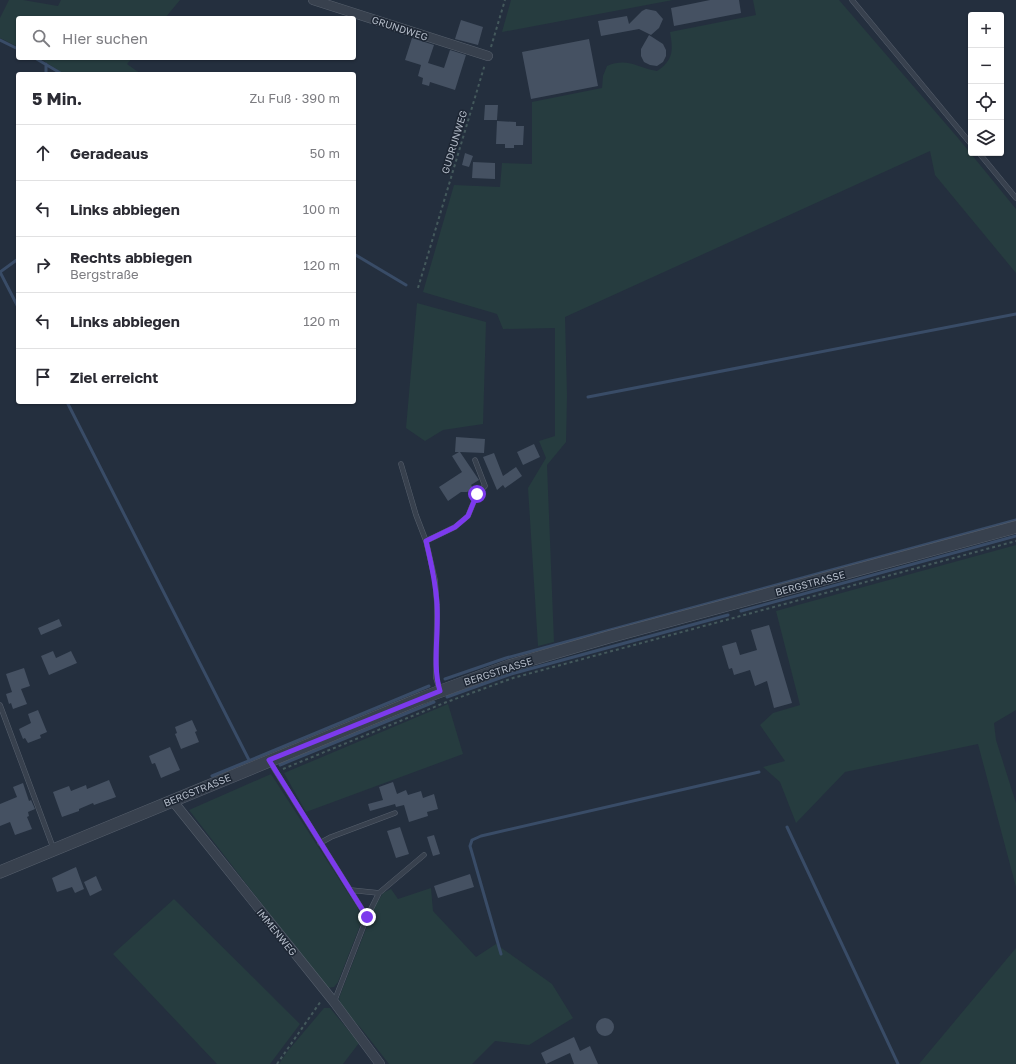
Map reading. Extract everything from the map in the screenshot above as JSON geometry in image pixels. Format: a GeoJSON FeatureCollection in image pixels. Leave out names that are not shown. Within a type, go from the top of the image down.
{"type":"FeatureCollection","features":[{"type":"Feature","properties":{"kind":"street","name":"GRUNDWEG"},"geometry":{"type":"LineString","coordinates":[[313,0],[488,56]]}},
{"type":"Feature","properties":{"kind":"street","name":"BERGSTRASSE"},"geometry":{"type":"LineString","coordinates":[[0,872],[172,800],[272,765],[440,691],[509,666],[1016,527]]}},
{"type":"Feature","properties":{"kind":"street","name":"IMMENWEG"},"geometry":{"type":"LineString","coordinates":[[172,800],[331,999],[380,1064]]}},
{"type":"Feature","properties":{"kind":"lane"},"geometry":{"type":"LineString","coordinates":[[852,0],[968,140]]}},
{"type":"Feature","properties":{"kind":"lane"},"geometry":{"type":"LineString","coordinates":[[981,156],[1016,198]]}},
{"type":"Feature","properties":{"kind":"lane"},"geometry":{"type":"LineString","coordinates":[[426,541],[455,527],[468,516],[477,494],[485,486],[474,460]]}},
{"type":"Feature","properties":{"kind":"lane"},"geometry":{"type":"LineString","coordinates":[[401,464],[416,515],[426,541],[435,580],[437,641],[436,678],[440,691]]}},
{"type":"Feature","properties":{"kind":"lane"},"geometry":{"type":"LineString","coordinates":[[0,705],[54,850]]}},
{"type":"Feature","properties":{"kind":"lane"},"geometry":{"type":"LineString","coordinates":[[272,765],[367,917]]}},
{"type":"Feature","properties":{"kind":"lane"},"geometry":{"type":"LineString","coordinates":[[320,843],[331,837],[395,813]]}},
{"type":"Feature","properties":{"kind":"lane"},"geometry":{"type":"LineString","coordinates":[[331,999],[379,893],[424,855]]}},
{"type":"Feature","properties":{"kind":"lane"},"geometry":{"type":"LineString","coordinates":[[350,890],[379,893]]}},
{"type":"Feature","properties":{"kind":"path","name":"GUDRUNWEG"},"geometry":{"type":"LineString","coordinates":[[418,288],[505,0]]}},
{"type":"Feature","properties":{"kind":"path"},"geometry":{"type":"LineString","coordinates":[[272,765],[282,770],[444,702],[514,678],[1016,541]]}},
{"type":"Feature","properties":{"kind":"path"},"geometry":{"type":"LineString","coordinates":[[277,1064],[321,1002],[331,999]]}},
{"type":"Feature","properties":{"kind":"green space"},"geometry":{"type":"Polygon","coordinates":[[[9,0],[23,0],[58,6],[61,0],[180,0],[167,16],[16,16],[16,46],[0,38],[0,18],[9,0]]]}},
{"type":"Feature","properties":{"kind":"green space"},"geometry":{"type":"Polygon","coordinates":[[[511,0],[673,0],[502,32],[511,0]]]}},
{"type":"Feature","properties":{"kind":"green space"},"geometry":{"type":"Polygon","coordinates":[[[753,0],[839,0],[958,138],[968,150],[968,156],[973,156],[1016,209],[1016,273],[935,175],[930,151],[565,317],[567,396],[566,442],[547,465],[554,642],[538,646],[528,488],[546,458],[539,441],[555,436],[555,328],[503,329],[497,314],[423,292],[454,185],[500,187],[502,163],[532,164],[532,102],[602,88],[603,76],[607,66],[614,64],[627,63],[657,71],[667,63],[671,54],[672,44],[670,32],[756,15],[753,0]]]}},
{"type":"Feature","properties":{"kind":"green space"},"geometry":{"type":"Polygon","coordinates":[[[42,60],[130,60],[127,64],[138,72],[61,72],[42,60]]]}},
{"type":"Feature","properties":{"kind":"green space"},"geometry":{"type":"Polygon","coordinates":[[[417,303],[486,322],[483,424],[443,430],[425,441],[406,428],[417,303]]]}},
{"type":"Feature","properties":{"kind":"green space"},"geometry":{"type":"Polygon","coordinates":[[[1016,545],[1016,710],[994,723],[996,740],[1016,803],[1016,887],[978,744],[845,772],[796,823],[780,782],[763,767],[785,761],[760,725],[773,713],[800,705],[776,611],[1016,545]]]}},
{"type":"Feature","properties":{"kind":"green space"},"geometry":{"type":"Polygon","coordinates":[[[448,704],[463,754],[306,812],[284,773],[448,704]]]}},
{"type":"Feature","properties":{"kind":"green space"},"geometry":{"type":"Polygon","coordinates":[[[271,774],[357,907],[360,915],[361,923],[338,982],[334,987],[327,988],[189,810],[271,774]]]}},
{"type":"Feature","properties":{"kind":"green space"},"geometry":{"type":"Polygon","coordinates":[[[431,888],[433,911],[476,957],[496,944],[552,984],[573,1018],[529,1045],[495,1041],[472,1064],[389,1064],[360,1027],[342,1009],[339,998],[375,906],[383,893],[391,889],[398,899],[431,888]]]}},
{"type":"Feature","properties":{"kind":"green space"},"geometry":{"type":"Polygon","coordinates":[[[174,899],[300,1024],[270,1064],[217,1064],[113,954],[174,899]]]}},
{"type":"Feature","properties":{"kind":"green space"},"geometry":{"type":"Polygon","coordinates":[[[1016,948],[1016,1064],[919,1064],[1016,948]]]}},
{"type":"Feature","properties":{"kind":"green space"},"geometry":{"type":"Polygon","coordinates":[[[324,1008],[330,1008],[359,1043],[343,1064],[279,1064],[287,1052],[324,1008]]]}},
{"type":"Feature","properties":{"kind":"building"},"geometry":{"type":"Polygon","coordinates":[[[710,0],[739,0],[741,13],[674,26],[671,8],[710,0]]]}},
{"type":"Feature","properties":{"kind":"building"},"geometry":{"type":"Polygon","coordinates":[[[646,9],[656,11],[663,19],[659,28],[651,35],[639,29],[601,36],[598,21],[627,16],[629,24],[646,9]]]}},
{"type":"Feature","properties":{"kind":"building"},"geometry":{"type":"Polygon","coordinates":[[[461,20],[483,27],[478,45],[455,39],[461,20]]]}},
{"type":"Feature","properties":{"kind":"building"},"geometry":{"type":"Polygon","coordinates":[[[649,35],[663,44],[666,50],[666,56],[663,62],[657,66],[644,62],[641,56],[641,49],[649,35]]]}},
{"type":"Feature","properties":{"kind":"building"},"geometry":{"type":"Polygon","coordinates":[[[412,38],[434,45],[428,63],[444,68],[450,50],[466,55],[455,90],[430,82],[429,86],[422,84],[423,78],[418,76],[421,65],[405,60],[412,38]]]}},
{"type":"Feature","properties":{"kind":"building"},"geometry":{"type":"Polygon","coordinates":[[[589,39],[598,86],[531,99],[522,52],[589,39]]]}},
{"type":"Feature","properties":{"kind":"building"},"geometry":{"type":"Polygon","coordinates":[[[485,105],[498,105],[497,120],[484,120],[485,105]]]}},
{"type":"Feature","properties":{"kind":"building"},"geometry":{"type":"Polygon","coordinates":[[[497,121],[516,122],[516,126],[524,126],[523,145],[514,145],[514,148],[505,148],[505,144],[496,144],[497,121]]]}},
{"type":"Feature","properties":{"kind":"building"},"geometry":{"type":"Polygon","coordinates":[[[465,153],[473,156],[469,167],[462,165],[465,153]]]}},
{"type":"Feature","properties":{"kind":"building"},"geometry":{"type":"Polygon","coordinates":[[[473,162],[495,163],[495,179],[472,178],[473,162]]]}},
{"type":"Feature","properties":{"kind":"building"},"geometry":{"type":"Polygon","coordinates":[[[456,437],[485,439],[484,453],[460,452],[479,480],[471,485],[473,488],[467,492],[461,492],[448,501],[439,487],[462,472],[452,456],[459,452],[455,452],[456,437]]]}},
{"type":"Feature","properties":{"kind":"building"},"geometry":{"type":"Polygon","coordinates":[[[534,444],[540,457],[523,465],[517,452],[534,444]]]}},
{"type":"Feature","properties":{"kind":"building"},"geometry":{"type":"Polygon","coordinates":[[[494,453],[503,476],[516,467],[522,476],[505,488],[503,485],[497,490],[483,457],[494,453]]]}},
{"type":"Feature","properties":{"kind":"building"},"geometry":{"type":"Polygon","coordinates":[[[59,619],[62,626],[41,635],[38,628],[59,619]]]}},
{"type":"Feature","properties":{"kind":"building"},"geometry":{"type":"Polygon","coordinates":[[[769,625],[792,703],[774,708],[767,681],[755,686],[750,670],[734,675],[732,668],[729,669],[722,646],[736,642],[740,655],[757,650],[751,630],[769,625]]]}},
{"type":"Feature","properties":{"kind":"building"},"geometry":{"type":"Polygon","coordinates":[[[53,651],[56,658],[71,651],[77,663],[49,675],[41,656],[53,651]]]}},
{"type":"Feature","properties":{"kind":"building"},"geometry":{"type":"Polygon","coordinates":[[[24,668],[30,686],[21,689],[27,704],[13,709],[11,703],[9,704],[6,694],[12,692],[6,674],[24,668]]]}},
{"type":"Feature","properties":{"kind":"building"},"geometry":{"type":"Polygon","coordinates":[[[38,710],[47,732],[40,735],[41,738],[28,743],[25,738],[23,739],[19,729],[31,723],[28,714],[38,710]]]}},
{"type":"Feature","properties":{"kind":"building"},"geometry":{"type":"Polygon","coordinates":[[[192,720],[197,731],[195,732],[199,742],[181,749],[175,734],[177,733],[175,727],[192,720]]]}},
{"type":"Feature","properties":{"kind":"building"},"geometry":{"type":"Polygon","coordinates":[[[170,747],[180,770],[161,778],[155,763],[152,764],[149,756],[170,747]]]}},
{"type":"Feature","properties":{"kind":"building"},"geometry":{"type":"Polygon","coordinates":[[[109,780],[116,797],[94,805],[93,803],[79,809],[79,811],[62,817],[53,792],[69,786],[71,791],[86,785],[87,789],[109,780]]]}},
{"type":"Feature","properties":{"kind":"building"},"geometry":{"type":"Polygon","coordinates":[[[393,782],[397,794],[406,790],[408,795],[421,791],[423,798],[434,794],[438,809],[427,812],[428,816],[409,822],[404,805],[396,807],[395,804],[370,811],[368,804],[383,800],[379,787],[393,782]]]}},
{"type":"Feature","properties":{"kind":"building"},"geometry":{"type":"Polygon","coordinates":[[[23,783],[29,801],[31,800],[35,809],[28,812],[29,816],[27,817],[32,829],[15,835],[10,822],[0,826],[0,804],[17,797],[13,787],[23,783]]]}},
{"type":"Feature","properties":{"kind":"building"},"geometry":{"type":"Polygon","coordinates":[[[400,827],[409,854],[396,858],[387,831],[400,827]]]}},
{"type":"Feature","properties":{"kind":"building"},"geometry":{"type":"Polygon","coordinates":[[[434,835],[440,854],[433,856],[427,837],[434,835]]]}},
{"type":"Feature","properties":{"kind":"building"},"geometry":{"type":"Polygon","coordinates":[[[76,867],[84,889],[75,893],[72,887],[57,892],[52,878],[76,867]]]}},
{"type":"Feature","properties":{"kind":"building"},"geometry":{"type":"Polygon","coordinates":[[[470,874],[474,887],[438,898],[434,886],[470,874]]]}},
{"type":"Feature","properties":{"kind":"building"},"geometry":{"type":"Polygon","coordinates":[[[96,876],[102,890],[90,896],[84,882],[96,876]]]}},
{"type":"Feature","properties":{"kind":"building"},"geometry":{"type":"Polygon","coordinates":[[[601,1018],[609,1018],[614,1023],[612,1034],[609,1036],[601,1036],[596,1031],[596,1023],[601,1018]]]}},
{"type":"Feature","properties":{"kind":"building"},"geometry":{"type":"Polygon","coordinates":[[[574,1037],[580,1051],[590,1046],[598,1064],[574,1064],[570,1053],[546,1064],[541,1053],[574,1037]]]}},
{"type":"Feature","properties":{"kind":"waterway"},"geometry":{"type":"LineString","coordinates":[[0,40],[16,48]]}},
{"type":"Feature","properties":{"kind":"waterway"},"geometry":{"type":"LineString","coordinates":[[38,60],[59,72]]}},
{"type":"Feature","properties":{"kind":"waterway"},"geometry":{"type":"LineString","coordinates":[[46,64],[46,72]]}},
{"type":"Feature","properties":{"kind":"waterway"},"geometry":{"type":"LineString","coordinates":[[356,255],[406,285]]}},
{"type":"Feature","properties":{"kind":"waterway"},"geometry":{"type":"LineString","coordinates":[[16,260],[0,272],[16,303]]}},
{"type":"Feature","properties":{"kind":"waterway"},"geometry":{"type":"LineString","coordinates":[[588,397],[1016,314]]}},
{"type":"Feature","properties":{"kind":"waterway"},"geometry":{"type":"LineString","coordinates":[[68,404],[249,760]]}},
{"type":"Feature","properties":{"kind":"waterway"},"geometry":{"type":"LineString","coordinates":[[445,679],[506,658],[1016,520]]}},
{"type":"Feature","properties":{"kind":"waterway"},"geometry":{"type":"LineString","coordinates":[[741,611],[1016,536]]}},
{"type":"Feature","properties":{"kind":"waterway"},"geometry":{"type":"LineString","coordinates":[[447,697],[511,674],[728,615]]}},
{"type":"Feature","properties":{"kind":"waterway"},"geometry":{"type":"LineString","coordinates":[[212,776],[429,686]]}},
{"type":"Feature","properties":{"kind":"waterway"},"geometry":{"type":"LineString","coordinates":[[280,765],[434,702]]}},
{"type":"Feature","properties":{"kind":"waterway"},"geometry":{"type":"LineString","coordinates":[[501,954],[470,846],[472,840],[481,836],[759,772]]}},
{"type":"Feature","properties":{"kind":"waterway"},"geometry":{"type":"LineString","coordinates":[[787,827],[898,1064]]}},
{"type":"Feature","properties":{"kind":"route"},"geometry":{"type":"LineString","coordinates":[[367,917],[269,760],[440,691],[436,678],[437,605],[435,580],[426,541],[455,527],[468,516],[477,494]]}}]}
